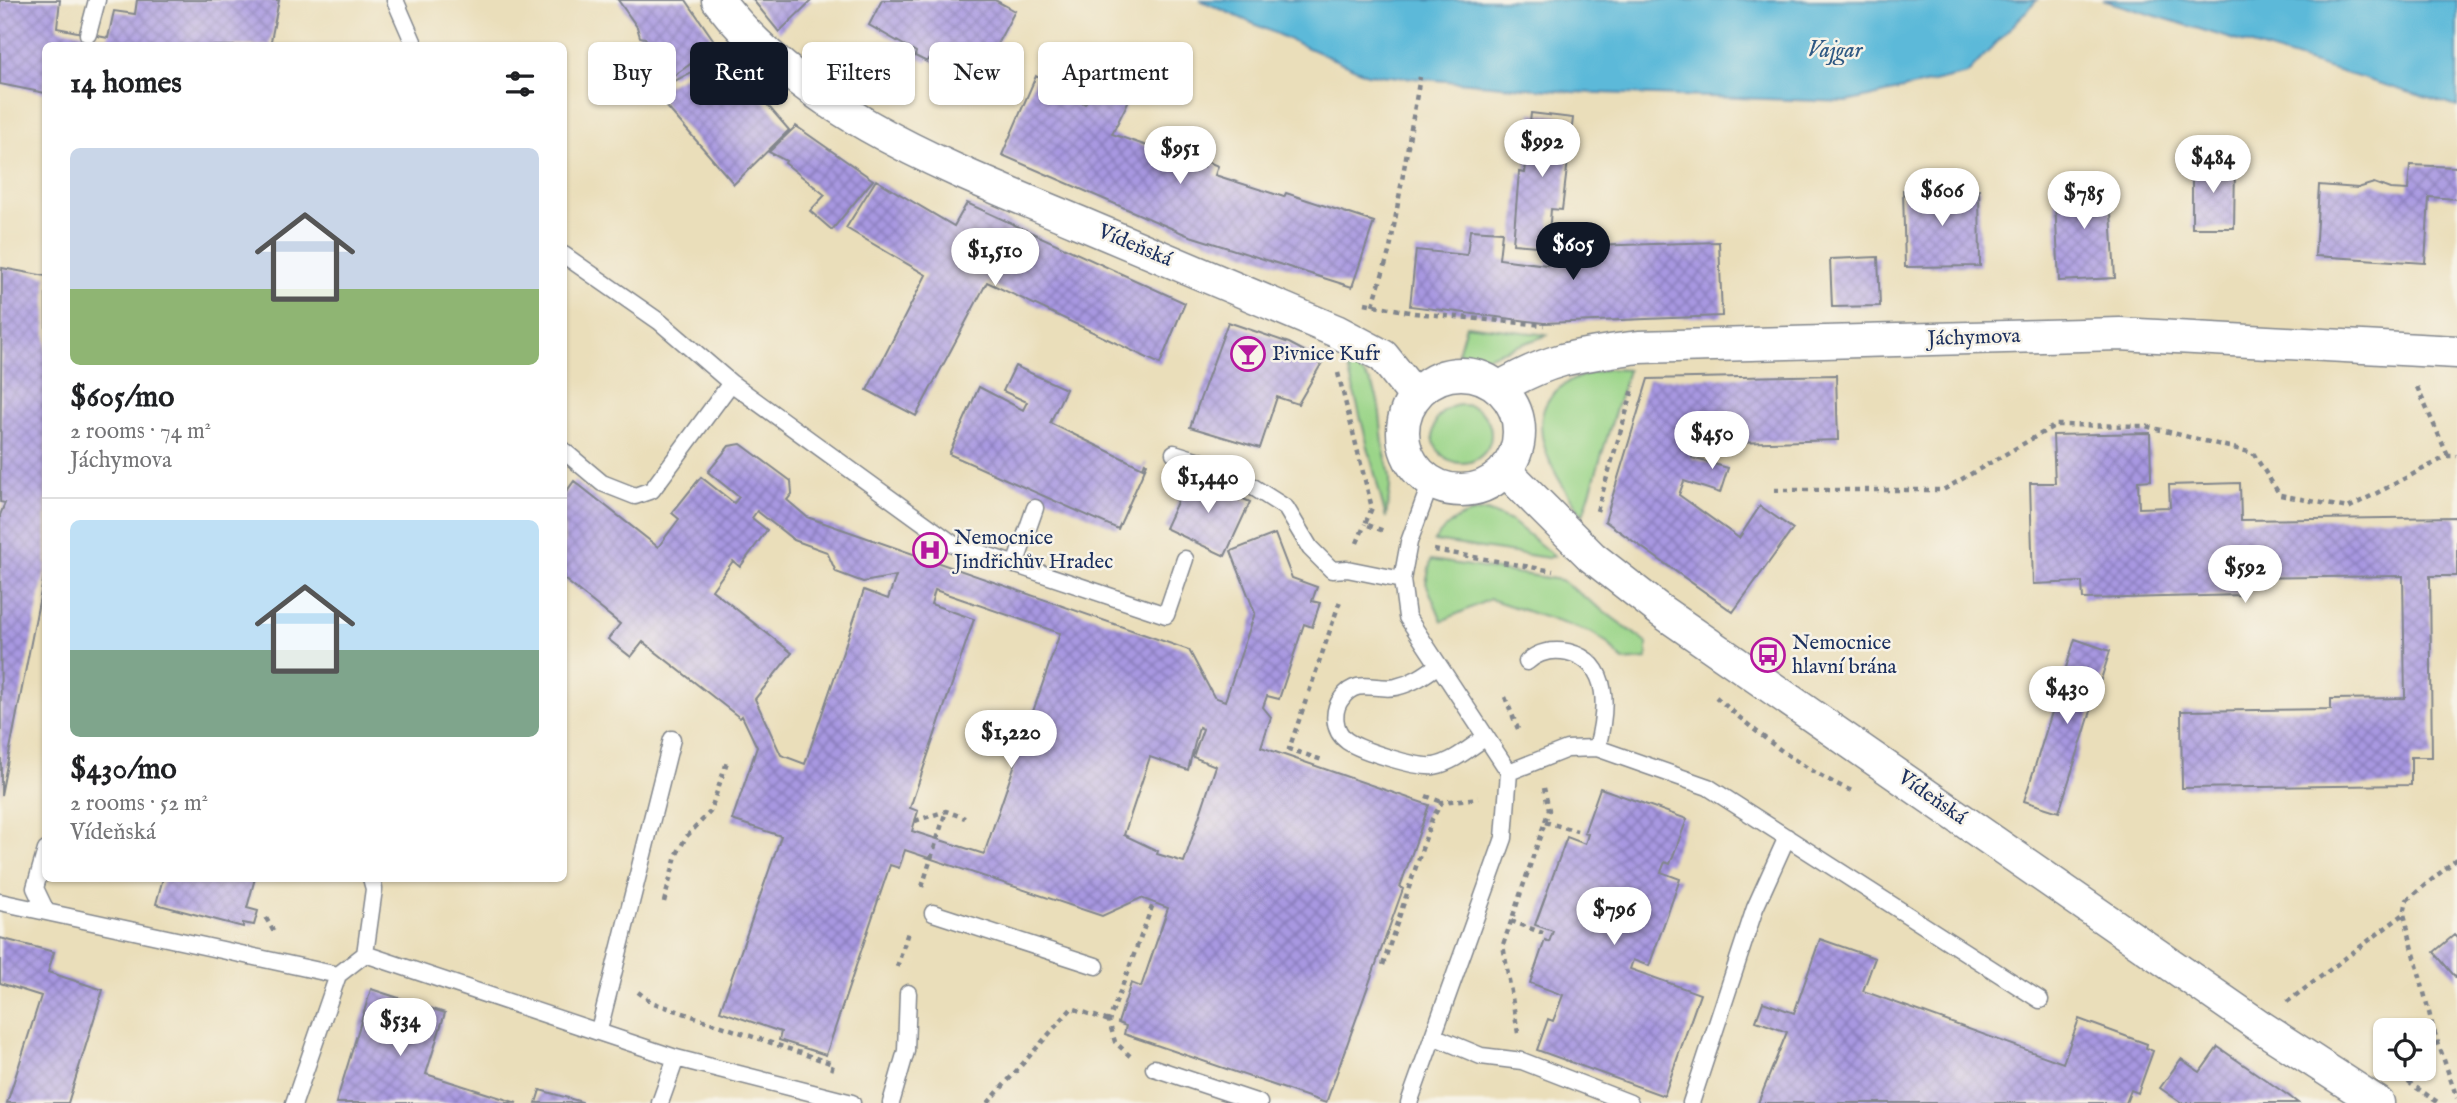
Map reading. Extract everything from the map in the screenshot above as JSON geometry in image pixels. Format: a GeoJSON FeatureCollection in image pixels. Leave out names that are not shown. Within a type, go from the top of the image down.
{"type":"FeatureCollection","features":[{"type":"Feature","properties":{"kind":"street","name":"Vídeňská"},"geometry":{"type":"LineString","coordinates":[[718,0],[737,24],[778,65],[827,100],[880,132],[951,169],[1336,331],[1382,356],[1415,396]]}},
{"type":"Feature","properties":{"kind":"street","name":"Jáchymova"},"geometry":{"type":"LineString","coordinates":[[1499,388],[1531,370],[1567,356],[1639,347],[2120,334],[2457,352]]}},
{"type":"Feature","properties":{"kind":"street"},"geometry":{"type":"LineString","coordinates":[[1465,373],[1483,378],[1499,388],[1511,402],[1517,418],[1519,437],[1505,470],[1489,482],[1470,489],[1450,489],[1431,482],[1409,458],[1403,443],[1402,426],[1415,396],[1429,383],[1446,375],[1465,373]]}},
{"type":"Feature","properties":{"kind":"street","name":"Vídeňská"},"geometry":{"type":"LineString","coordinates":[[1505,470],[1592,556],[1661,611],[2258,1025],[2378,1103]]}},
{"type":"Feature","properties":{"kind":"lane"},"geometry":{"type":"LineString","coordinates":[[88,34],[97,0]]}},
{"type":"Feature","properties":{"kind":"lane"},"geometry":{"type":"LineString","coordinates":[[395,0],[413,42]]}},
{"type":"Feature","properties":{"kind":"lane"},"geometry":{"type":"LineString","coordinates":[[567,257],[660,322],[731,383],[921,524],[953,544],[1166,615],[1185,559]]}},
{"type":"Feature","properties":{"kind":"lane"},"geometry":{"type":"LineString","coordinates":[[567,454],[602,483],[635,496],[652,490],[731,383]]}},
{"type":"Feature","properties":{"kind":"lane"},"geometry":{"type":"LineString","coordinates":[[1174,453],[1224,469],[1286,508],[1310,548],[1332,570],[1347,569],[1402,580]]}},
{"type":"Feature","properties":{"kind":"lane"},"geometry":{"type":"LineString","coordinates":[[1409,1103],[1504,838],[1509,772],[1407,617],[1402,580],[1409,542],[1431,482]]}},
{"type":"Feature","properties":{"kind":"lane"},"geometry":{"type":"LineString","coordinates":[[1015,565],[1034,508]]}},
{"type":"Feature","properties":{"kind":"lane"},"geometry":{"type":"LineString","coordinates":[[1527,662],[1535,655],[1565,651],[1581,656],[1596,669],[1605,691],[1604,722],[1597,748]]}},
{"type":"Feature","properties":{"kind":"lane"},"geometry":{"type":"LineString","coordinates":[[1438,665],[1419,680],[1393,688],[1362,684],[1349,690],[1340,699],[1335,718],[1339,732],[1348,741],[1409,764],[1431,766],[1449,762],[1486,737]]}},
{"type":"Feature","properties":{"kind":"lane"},"geometry":{"type":"LineString","coordinates":[[599,1030],[672,738]]}},
{"type":"Feature","properties":{"kind":"lane"},"geometry":{"type":"LineString","coordinates":[[1509,772],[1567,749],[1597,748],[1708,787],[2040,1000]]}},
{"type":"Feature","properties":{"kind":"lane"},"geometry":{"type":"LineString","coordinates":[[1691,1103],[1755,908],[1787,837]]}},
{"type":"Feature","properties":{"kind":"lane"},"geometry":{"type":"LineString","coordinates":[[42,864],[35,888],[46,911]]}},
{"type":"Feature","properties":{"kind":"lane"},"geometry":{"type":"LineString","coordinates":[[294,1103],[338,975],[365,954],[372,882]]}},
{"type":"Feature","properties":{"kind":"lane"},"geometry":{"type":"LineString","coordinates":[[0,902],[338,975]]}},
{"type":"Feature","properties":{"kind":"lane"},"geometry":{"type":"LineString","coordinates":[[933,913],[1096,966]]}},
{"type":"Feature","properties":{"kind":"lane"},"geometry":{"type":"LineString","coordinates":[[365,954],[599,1030],[676,1058],[852,1103]]}},
{"type":"Feature","properties":{"kind":"lane"},"geometry":{"type":"LineString","coordinates":[[891,1103],[906,1051],[908,993]]}},
{"type":"Feature","properties":{"kind":"lane"},"geometry":{"type":"LineString","coordinates":[[1433,1036],[1481,1056],[1522,1061],[1630,1103]]}},
{"type":"Feature","properties":{"kind":"lane"},"geometry":{"type":"LineString","coordinates":[[660,1103],[676,1058]]}},
{"type":"Feature","properties":{"kind":"lane"},"geometry":{"type":"LineString","coordinates":[[1154,1068],[1259,1103]]}},
{"type":"Feature","properties":{"kind":"path"},"geometry":{"type":"LineString","coordinates":[[1420,77],[1390,249],[1373,305],[1427,314],[1553,326]]}},
{"type":"Feature","properties":{"kind":"path"},"geometry":{"type":"LineString","coordinates":[[1334,359],[1372,508],[1365,524],[1428,549],[1563,573]]}},
{"type":"Feature","properties":{"kind":"path"},"geometry":{"type":"LineString","coordinates":[[2412,377],[2448,456]]}},
{"type":"Feature","properties":{"kind":"path"},"geometry":{"type":"LineString","coordinates":[[1595,519],[1636,378]]}},
{"type":"Feature","properties":{"kind":"path"},"geometry":{"type":"LineString","coordinates":[[1774,490],[1943,490],[2056,425],[2145,426],[2253,453],[2280,495],[2348,508],[2448,456],[2457,456]]}},
{"type":"Feature","properties":{"kind":"path"},"geometry":{"type":"LineString","coordinates":[[1706,689],[1767,741],[1828,781],[1854,792]]}},
{"type":"Feature","properties":{"kind":"path"},"geometry":{"type":"LineString","coordinates":[[1505,697],[1520,734]]}},
{"type":"Feature","properties":{"kind":"path"},"geometry":{"type":"LineString","coordinates":[[662,910],[676,856],[687,837],[710,812],[727,762]]}},
{"type":"Feature","properties":{"kind":"path"},"geometry":{"type":"LineString","coordinates":[[1383,965],[1432,819],[1442,802],[1508,795]]}},
{"type":"Feature","properties":{"kind":"path"},"geometry":{"type":"LineString","coordinates":[[915,821],[946,811],[965,818]]}},
{"type":"Feature","properties":{"kind":"path"},"geometry":{"type":"LineString","coordinates":[[1522,1061],[1503,945],[1545,822],[1577,831]]}},
{"type":"Feature","properties":{"kind":"path"},"geometry":{"type":"LineString","coordinates":[[2457,859],[2407,900],[2404,914],[2433,1028],[2457,1098]]}},
{"type":"Feature","properties":{"kind":"path"},"geometry":{"type":"LineString","coordinates":[[1153,904],[1109,1021],[1115,1042],[1132,1058],[1154,1068]]}},
{"type":"Feature","properties":{"kind":"path"},"geometry":{"type":"LineString","coordinates":[[2288,1001],[2404,914]]}},
{"type":"Feature","properties":{"kind":"path"},"geometry":{"type":"LineString","coordinates":[[1511,920],[1543,933]]}},
{"type":"Feature","properties":{"kind":"path"},"geometry":{"type":"LineString","coordinates":[[636,981],[640,995],[651,1002],[832,1064],[824,1094]]}},
{"type":"Feature","properties":{"kind":"path"},"geometry":{"type":"LineString","coordinates":[[988,1103],[1072,1008],[1109,1021]]}},
{"type":"Feature","properties":{"kind":"path"},"geometry":{"type":"LineString","coordinates":[[2406,1081],[2439,1103]]}},
{"type":"Feature","properties":{"kind":"green space"},"geometry":{"type":"Polygon","coordinates":[[[1466,325],[1548,335],[1486,357],[1458,353],[1466,325]]]}},
{"type":"Feature","properties":{"kind":"green space"},"geometry":{"type":"Polygon","coordinates":[[[1346,360],[1373,386],[1379,405],[1390,475],[1386,518],[1346,360]]]}},
{"type":"Feature","properties":{"kind":"green space"},"geometry":{"type":"Polygon","coordinates":[[[1608,369],[1628,370],[1583,515],[1567,493],[1545,448],[1541,427],[1544,408],[1556,392],[1576,378],[1608,369]]]}},
{"type":"Feature","properties":{"kind":"green space"},"geometry":{"type":"Polygon","coordinates":[[[1462,405],[1473,407],[1486,418],[1491,434],[1489,445],[1478,458],[1462,463],[1451,461],[1438,450],[1433,434],[1435,423],[1446,410],[1462,405]]]}},
{"type":"Feature","properties":{"kind":"green space"},"geometry":{"type":"Polygon","coordinates":[[[1487,511],[1513,522],[1554,556],[1548,558],[1434,541],[1457,519],[1487,511]]]}},
{"type":"Feature","properties":{"kind":"green space"},"geometry":{"type":"Polygon","coordinates":[[[1431,560],[1561,580],[1647,643],[1647,659],[1623,661],[1606,642],[1592,633],[1490,599],[1442,621],[1426,583],[1431,560]]]}},
{"type":"Feature","properties":{"kind":"water","name":"Vajgar"},"geometry":{"type":"Polygon","coordinates":[[[1200,0],[2037,0],[1967,74],[1847,102],[1572,92],[1367,74],[1200,0]]]}},
{"type":"Feature","properties":{"kind":"water"},"geometry":{"type":"Polygon","coordinates":[[[2103,0],[2457,0],[2457,107],[2103,0]]]}},
{"type":"Feature","properties":{"kind":"building"},"geometry":{"type":"Polygon","coordinates":[[[0,0],[60,0],[57,28],[108,38],[114,11],[135,14],[137,0],[279,0],[271,42],[42,42],[42,92],[0,84],[0,0]]]}},
{"type":"Feature","properties":{"kind":"building"},"geometry":{"type":"Polygon","coordinates":[[[618,0],[686,0],[715,42],[690,42],[690,64],[676,74],[676,42],[648,42],[640,37],[637,27],[618,0]]]}},
{"type":"Feature","properties":{"kind":"building"},"geometry":{"type":"Polygon","coordinates":[[[753,0],[812,0],[779,32],[753,0]]]}},
{"type":"Feature","properties":{"kind":"building"},"geometry":{"type":"Polygon","coordinates":[[[882,0],[995,0],[1015,11],[998,42],[929,42],[927,62],[915,56],[915,42],[899,42],[869,25],[882,0]]]}},
{"type":"Feature","properties":{"kind":"building"},"geometry":{"type":"Polygon","coordinates":[[[690,73],[690,105],[767,105],[789,130],[734,184],[665,105],[676,105],[676,80],[690,73]]]}},
{"type":"Feature","properties":{"kind":"building"},"geometry":{"type":"Polygon","coordinates":[[[1036,76],[1038,105],[1126,105],[1112,134],[1147,146],[1153,151],[1204,167],[1206,161],[1218,166],[1215,175],[1284,197],[1286,193],[1374,222],[1352,287],[1187,235],[1002,155],[1036,76]]]}},
{"type":"Feature","properties":{"kind":"building"},"geometry":{"type":"Polygon","coordinates":[[[1531,113],[1573,118],[1562,210],[1551,209],[1548,247],[1513,244],[1519,172],[1525,173],[1531,113]]]}},
{"type":"Feature","properties":{"kind":"building"},"geometry":{"type":"Polygon","coordinates":[[[796,126],[873,180],[832,230],[810,211],[825,195],[785,163],[786,161],[769,152],[796,126]]]}},
{"type":"Feature","properties":{"kind":"building"},"geometry":{"type":"Polygon","coordinates":[[[2192,163],[2235,163],[2234,228],[2192,228],[2192,163]]]}},
{"type":"Feature","properties":{"kind":"building"},"geometry":{"type":"Polygon","coordinates":[[[2410,165],[2457,167],[2457,199],[2429,197],[2425,263],[2315,256],[2319,185],[2358,188],[2374,183],[2390,189],[2408,190],[2410,165]]]}},
{"type":"Feature","properties":{"kind":"building"},"geometry":{"type":"Polygon","coordinates":[[[876,180],[954,226],[967,203],[1185,303],[1160,364],[987,282],[916,416],[867,390],[926,275],[846,228],[876,180]]]}},
{"type":"Feature","properties":{"kind":"building"},"geometry":{"type":"Polygon","coordinates":[[[2109,180],[2115,278],[2059,281],[2054,183],[2109,180]]]}},
{"type":"Feature","properties":{"kind":"building"},"geometry":{"type":"Polygon","coordinates":[[[1979,189],[1980,266],[1905,267],[1903,190],[1979,189]]]}},
{"type":"Feature","properties":{"kind":"building"},"geometry":{"type":"Polygon","coordinates":[[[1470,230],[1502,232],[1499,259],[1547,265],[1547,253],[1590,251],[1590,246],[1719,242],[1722,316],[1544,323],[1410,306],[1416,250],[1467,255],[1470,230]]]}},
{"type":"Feature","properties":{"kind":"building"},"geometry":{"type":"Polygon","coordinates":[[[1878,257],[1880,306],[1832,307],[1830,259],[1878,257]]]}},
{"type":"Feature","properties":{"kind":"building"},"geometry":{"type":"Polygon","coordinates":[[[2,268],[42,275],[42,586],[1,795],[0,515],[5,503],[0,502],[2,268]]]}},
{"type":"Feature","properties":{"kind":"building"},"geometry":{"type":"Polygon","coordinates":[[[1228,322],[1289,343],[1323,361],[1298,404],[1277,397],[1260,448],[1190,427],[1228,322]]]}},
{"type":"Feature","properties":{"kind":"building"},"geometry":{"type":"Polygon","coordinates":[[[1015,366],[1066,389],[1050,423],[1143,468],[1145,462],[1147,464],[1118,529],[949,454],[979,387],[1023,410],[1027,402],[1003,391],[1015,366]]]}},
{"type":"Feature","properties":{"kind":"building"},"geometry":{"type":"Polygon","coordinates":[[[1836,375],[1838,440],[1696,444],[1692,458],[1728,468],[1720,493],[1684,481],[1679,495],[1739,538],[1760,506],[1793,529],[1733,612],[1605,521],[1648,379],[1836,375]]]}},
{"type":"Feature","properties":{"kind":"building"},"geometry":{"type":"Polygon","coordinates":[[[2150,433],[2151,480],[2138,481],[2139,508],[2170,507],[2169,485],[2240,483],[2241,520],[2457,517],[2457,576],[2430,576],[2432,757],[2411,757],[2411,785],[2182,788],[2181,711],[2331,709],[2331,699],[2405,698],[2403,576],[2242,578],[2243,595],[2083,599],[2082,582],[2033,584],[2030,483],[2055,483],[2053,435],[2150,433]]]}},
{"type":"Feature","properties":{"kind":"building"},"geometry":{"type":"Polygon","coordinates":[[[741,444],[791,481],[792,494],[787,500],[807,517],[1189,650],[1214,697],[1225,701],[1255,613],[1231,551],[1275,534],[1292,578],[1317,587],[1312,601],[1320,603],[1312,627],[1304,624],[1279,699],[1267,696],[1263,707],[1271,717],[1261,747],[1429,805],[1400,887],[1403,889],[1326,1103],[1124,1034],[1126,1026],[1118,1023],[1131,983],[1141,987],[1168,908],[1141,898],[1102,916],[905,850],[899,868],[890,865],[826,1055],[779,1040],[781,1032],[720,1011],[781,836],[732,820],[757,747],[742,716],[740,718],[643,642],[631,657],[608,639],[620,624],[567,581],[567,491],[574,481],[658,547],[679,519],[672,513],[701,477],[734,503],[739,497],[708,472],[729,446],[741,444]],[[757,511],[752,518],[767,530],[740,567],[733,561],[712,590],[792,653],[755,699],[781,755],[805,764],[864,590],[888,599],[896,576],[863,582],[836,572],[827,552],[794,540],[757,511]],[[935,590],[931,604],[974,619],[910,808],[918,811],[912,831],[984,854],[1060,633],[935,590]],[[1199,727],[1188,770],[1150,757],[1124,835],[1158,851],[1157,854],[1184,862],[1216,766],[1193,757],[1203,729],[1199,727]]]}},
{"type":"Feature","properties":{"kind":"building"},"geometry":{"type":"Polygon","coordinates":[[[1190,474],[1250,502],[1225,556],[1165,528],[1190,474]]]}},
{"type":"Feature","properties":{"kind":"building"},"geometry":{"type":"Polygon","coordinates":[[[2075,639],[2110,651],[2059,812],[2024,801],[2075,639]]]}},
{"type":"Feature","properties":{"kind":"building"},"geometry":{"type":"Polygon","coordinates":[[[1600,788],[1687,819],[1670,864],[1665,862],[1661,872],[1680,879],[1649,966],[1633,960],[1630,969],[1700,994],[1664,1096],[1537,1050],[1548,1019],[1553,1021],[1563,995],[1530,983],[1545,940],[1549,942],[1553,931],[1535,925],[1567,837],[1585,844],[1588,834],[1584,833],[1600,788]]]}},
{"type":"Feature","properties":{"kind":"building"},"geometry":{"type":"Polygon","coordinates":[[[162,882],[254,882],[247,908],[258,911],[254,925],[243,923],[243,927],[156,904],[162,882]]]}},
{"type":"Feature","properties":{"kind":"building"},"geometry":{"type":"Polygon","coordinates":[[[2454,935],[2457,938],[2457,979],[2434,952],[2454,935]]]}},
{"type":"Feature","properties":{"kind":"building"},"geometry":{"type":"Polygon","coordinates":[[[0,938],[54,952],[48,972],[103,990],[68,1103],[7,1103],[41,996],[0,983],[0,938]]]}},
{"type":"Feature","properties":{"kind":"building"},"geometry":{"type":"Polygon","coordinates":[[[1820,939],[1875,958],[1863,991],[2063,1063],[2079,1019],[2147,1044],[2146,1048],[2153,1051],[2138,1093],[2131,1090],[2126,1103],[1758,1103],[1787,1032],[1756,1021],[1763,1002],[1794,1013],[1820,939]]]}},
{"type":"Feature","properties":{"kind":"building"},"geometry":{"type":"Polygon","coordinates":[[[371,989],[445,1013],[426,1074],[517,1103],[336,1103],[371,989]]]}},
{"type":"Feature","properties":{"kind":"building"},"geometry":{"type":"Polygon","coordinates":[[[2218,1047],[2298,1103],[2182,1103],[2160,1088],[2181,1059],[2200,1072],[2218,1047]]]}},
{"type":"Feature","properties":{"kind":"building"},"geometry":{"type":"Polygon","coordinates":[[[540,1090],[582,1102],[582,1103],[536,1103],[540,1090]]]}},
{"type":"Feature","properties":{"kind":"place","name":"Pivnice Kufr"},"geometry":{"type":"Point","coordinates":[1248,354]}},
{"type":"Feature","properties":{"kind":"place","name":"Nemocnice Jindřichův Hradec"},"geometry":{"type":"Point","coordinates":[930,550]}},
{"type":"Feature","properties":{"kind":"place","name":"Nemocnice hlavní brána"},"geometry":{"type":"Point","coordinates":[1768,655]}}]}
